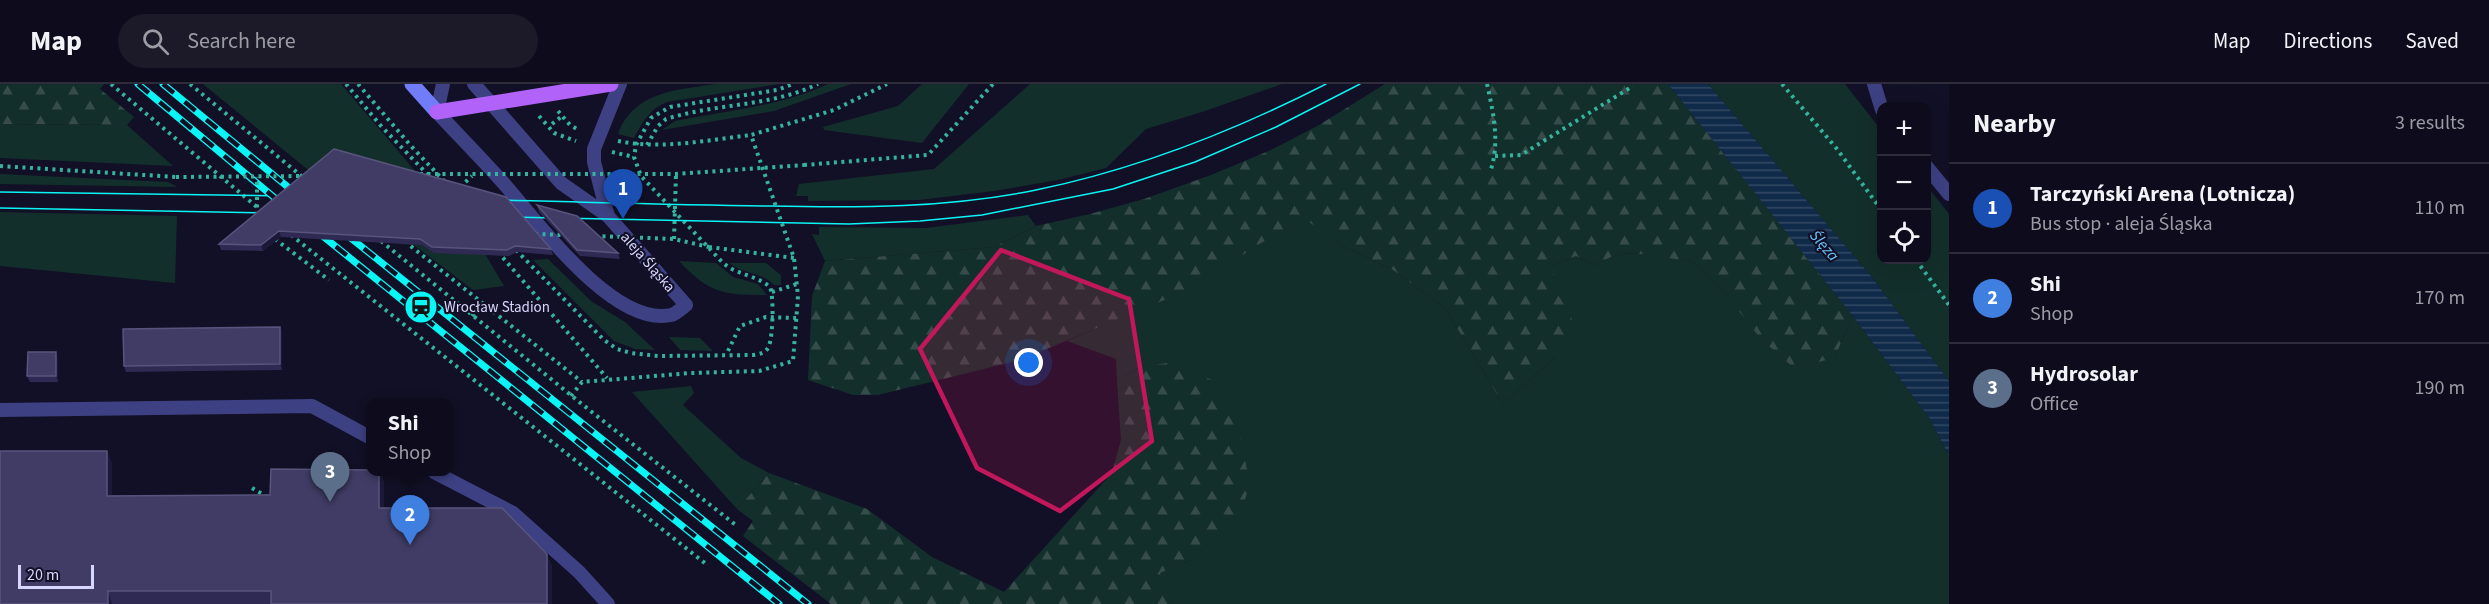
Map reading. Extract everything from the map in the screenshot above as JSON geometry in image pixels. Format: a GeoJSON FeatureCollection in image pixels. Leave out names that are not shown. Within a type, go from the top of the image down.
{"type":"FeatureCollection","features":[{"type":"Feature","properties":{"kind":"main road"},"geometry":{"type":"LineString","coordinates":[[437,112],[611,84]]}},
{"type":"Feature","properties":{"kind":"street","name":"aleja Śląska"},"geometry":{"type":"LineString","coordinates":[[412,84],[437,112]]}},
{"type":"Feature","properties":{"kind":"lane"},"geometry":{"type":"LineString","coordinates":[[437,112],[443,84]]}},
{"type":"Feature","properties":{"kind":"lane","name":"aleja Śląska"},"geometry":{"type":"LineString","coordinates":[[437,112],[494,173],[573,264],[604,292],[628,306],[653,314],[672,315],[686,305],[608,216],[561,183],[474,84]]}},
{"type":"Feature","properties":{"kind":"lane"},"geometry":{"type":"LineString","coordinates":[[608,216],[594,162],[594,148],[620,84]]}},
{"type":"Feature","properties":{"kind":"lane"},"geometry":{"type":"LineString","coordinates":[[1874,84],[1879,102]]}},
{"type":"Feature","properties":{"kind":"lane"},"geometry":{"type":"LineString","coordinates":[[1931,172],[1949,194]]}},
{"type":"Feature","properties":{"kind":"lane"},"geometry":{"type":"LineString","coordinates":[[0,410],[312,406],[366,435]]}},
{"type":"Feature","properties":{"kind":"lane"},"geometry":{"type":"LineString","coordinates":[[443,476],[513,513],[579,572],[608,604]]}},
{"type":"Feature","properties":{"kind":"path"},"geometry":{"type":"LineString","coordinates":[[111,84],[266,214]]}},
{"type":"Feature","properties":{"kind":"path"},"geometry":{"type":"LineString","coordinates":[[190,84],[306,179]]}},
{"type":"Feature","properties":{"kind":"path"},"geometry":{"type":"LineString","coordinates":[[346,84],[381,126],[434,181]]}},
{"type":"Feature","properties":{"kind":"path"},"geometry":{"type":"LineString","coordinates":[[358,84],[411,146],[449,185]]}},
{"type":"Feature","properties":{"kind":"path"},"geometry":{"type":"LineString","coordinates":[[510,244],[604,340],[617,349],[630,353],[717,356],[760,354],[769,346],[770,287],[758,279],[744,276],[723,263],[641,176],[634,157],[636,145],[651,118],[670,107],[777,90],[793,84]]}},
{"type":"Feature","properties":{"kind":"path"},"geometry":{"type":"LineString","coordinates":[[647,145],[658,126],[666,119],[765,102],[818,84]]}},
{"type":"Feature","properties":{"kind":"path"},"geometry":{"type":"LineString","coordinates":[[614,140],[647,145],[752,135],[834,110],[887,84]]}},
{"type":"Feature","properties":{"kind":"path"},"geometry":{"type":"LineString","coordinates":[[413,174],[676,174],[928,155],[993,84]]}},
{"type":"Feature","properties":{"kind":"path"},"geometry":{"type":"LineString","coordinates":[[1487,84],[1494,115],[1495,156],[1491,169]]}},
{"type":"Feature","properties":{"kind":"path"},"geometry":{"type":"LineString","coordinates":[[1782,84],[1837,149],[1880,210]]}},
{"type":"Feature","properties":{"kind":"path"},"geometry":{"type":"LineString","coordinates":[[1495,156],[1521,155],[1633,86]]}},
{"type":"Feature","properties":{"kind":"path"},"geometry":{"type":"LineString","coordinates":[[539,108],[539,118],[554,133],[576,141]]}},
{"type":"Feature","properties":{"kind":"path"},"geometry":{"type":"LineString","coordinates":[[556,108],[561,117],[579,130]]}},
{"type":"Feature","properties":{"kind":"path"},"geometry":{"type":"LineString","coordinates":[[552,124],[561,117]]}},
{"type":"Feature","properties":{"kind":"path"},"geometry":{"type":"LineString","coordinates":[[407,231],[408,244],[582,382],[759,371],[794,361],[796,284],[794,258],[752,135]]}},
{"type":"Feature","properties":{"kind":"path"},"geometry":{"type":"LineString","coordinates":[[0,166],[176,177],[313,176]]}},
{"type":"Feature","properties":{"kind":"path"},"geometry":{"type":"LineString","coordinates":[[674,239],[676,174]]}},
{"type":"Feature","properties":{"kind":"path"},"geometry":{"type":"LineString","coordinates":[[256,219],[257,177]]}},
{"type":"Feature","properties":{"kind":"path"},"geometry":{"type":"LineString","coordinates":[[455,191],[467,181]]}},
{"type":"Feature","properties":{"kind":"path"},"geometry":{"type":"LineString","coordinates":[[284,230],[706,564]]}},
{"type":"Feature","properties":{"kind":"path"},"geometry":{"type":"LineString","coordinates":[[523,234],[570,236]]}},
{"type":"Feature","properties":{"kind":"path"},"geometry":{"type":"LineString","coordinates":[[270,236],[329,280]]}},
{"type":"Feature","properties":{"kind":"path"},"geometry":{"type":"LineString","coordinates":[[593,236],[674,239],[709,247],[794,258]]}},
{"type":"Feature","properties":{"kind":"path"},"geometry":{"type":"LineString","coordinates":[[377,238],[571,396],[737,526]]}},
{"type":"Feature","properties":{"kind":"path"},"geometry":{"type":"LineString","coordinates":[[495,249],[608,379]]}},
{"type":"Feature","properties":{"kind":"path"},"geometry":{"type":"LineString","coordinates":[[1919,264],[1949,305]]}},
{"type":"Feature","properties":{"kind":"path"},"geometry":{"type":"LineString","coordinates":[[771,292],[796,284]]}},
{"type":"Feature","properties":{"kind":"path"},"geometry":{"type":"LineString","coordinates":[[472,316],[482,303]]}},
{"type":"Feature","properties":{"kind":"path"},"geometry":{"type":"LineString","coordinates":[[728,351],[740,326],[771,317],[796,318]]}},
{"type":"Feature","properties":{"kind":"path"},"geometry":{"type":"LineString","coordinates":[[571,396],[582,382]]}},
{"type":"Feature","properties":{"kind":"path"},"geometry":{"type":"LineString","coordinates":[[252,488],[273,500]]}},
{"type":"Feature","properties":{"kind":"highlighted area"},"geometry":{"type":"Polygon","coordinates":[[[1001,250],[1129,299],[1152,441],[1060,511],[977,468],[920,349],[1001,250]]]}},
{"type":"Feature","properties":{"kind":"green space"},"geometry":{"type":"Polygon","coordinates":[[[0,84],[104,84],[100,89],[134,117],[127,125],[0,124],[0,84]]]}},
{"type":"Feature","properties":{"kind":"green space"},"geometry":{"type":"Polygon","coordinates":[[[203,84],[341,84],[484,252],[504,286],[473,290],[414,245],[399,244],[203,84]]]}},
{"type":"Feature","properties":{"kind":"green space"},"geometry":{"type":"Polygon","coordinates":[[[716,84],[779,84],[667,102],[651,112],[634,138],[618,134],[625,120],[646,101],[672,91],[716,84]]]}},
{"type":"Feature","properties":{"kind":"green space"},"geometry":{"type":"Polygon","coordinates":[[[828,84],[851,84],[774,111],[662,130],[675,121],[772,103],[828,84]]]}},
{"type":"Feature","properties":{"kind":"green space"},"geometry":{"type":"Polygon","coordinates":[[[922,84],[969,84],[922,143],[824,130],[823,127],[898,106],[922,84]]]}},
{"type":"Feature","properties":{"kind":"green space"},"geometry":{"type":"Polygon","coordinates":[[[1030,84],[1282,84],[1146,129],[1106,168],[1058,180],[919,200],[808,201],[808,196],[796,196],[799,184],[934,169],[1030,84]]]}},
{"type":"Feature","properties":{"kind":"green space"},"geometry":{"type":"Polygon","coordinates":[[[1385,84],[1668,84],[1852,315],[1835,358],[1794,368],[1761,339],[1727,296],[1692,261],[1644,254],[1625,254],[1614,256],[1595,265],[1576,256],[1551,266],[1575,327],[1556,356],[1503,404],[1445,308],[1393,270],[1341,245],[1302,217],[1186,291],[1020,360],[878,395],[853,395],[808,380],[812,296],[825,261],[994,247],[1036,226],[1144,199],[1271,150],[1319,125],[1385,84]]]}},
{"type":"Feature","properties":{"kind":"green space"},"geometry":{"type":"Polygon","coordinates":[[[1708,84],[1845,84],[1877,125],[1877,264],[1931,264],[1931,191],[1949,214],[1949,381],[1871,276],[1708,84]]]}},
{"type":"Feature","properties":{"kind":"green space"},"geometry":{"type":"Polygon","coordinates":[[[0,124],[127,125],[173,166],[0,158],[0,124]]]}},
{"type":"Feature","properties":{"kind":"green space"},"geometry":{"type":"Polygon","coordinates":[[[0,174],[168,182],[177,187],[0,184],[0,174]]]}},
{"type":"Feature","properties":{"kind":"green space"},"geometry":{"type":"Polygon","coordinates":[[[0,212],[177,216],[175,283],[0,266],[0,212]]]}},
{"type":"Feature","properties":{"kind":"green space"},"geometry":{"type":"Polygon","coordinates":[[[1028,215],[1036,226],[994,247],[825,261],[812,234],[819,235],[819,227],[926,228],[1028,215]]]}},
{"type":"Feature","properties":{"kind":"green space"},"geometry":{"type":"Polygon","coordinates":[[[1302,216],[1341,245],[1393,270],[1445,308],[1503,404],[1556,356],[1551,266],[1576,256],[1595,265],[1614,256],[1625,254],[1644,254],[1692,261],[1727,296],[1835,358],[1852,315],[1930,419],[1949,456],[1949,604],[1172,604],[1159,573],[1191,560],[1140,367],[1117,380],[1116,359],[1067,341],[1191,287],[1302,216]]]}},
{"type":"Feature","properties":{"kind":"green space"},"geometry":{"type":"Polygon","coordinates":[[[548,259],[591,301],[625,322],[655,350],[635,349],[614,341],[533,260],[548,259]]]}},
{"type":"Feature","properties":{"kind":"green space"},"geometry":{"type":"Polygon","coordinates":[[[679,261],[716,263],[733,277],[758,284],[767,295],[728,293],[718,290],[700,280],[679,261]]]}},
{"type":"Feature","properties":{"kind":"green space"},"geometry":{"type":"Polygon","coordinates":[[[729,263],[766,263],[781,275],[781,285],[774,285],[729,263]]]}},
{"type":"Feature","properties":{"kind":"green space"},"geometry":{"type":"Polygon","coordinates":[[[669,337],[700,338],[713,351],[680,350],[669,337]]]}},
{"type":"Feature","properties":{"kind":"green space"},"geometry":{"type":"Polygon","coordinates":[[[1173,362],[1214,381],[1239,433],[1250,483],[1240,516],[1191,560],[1160,573],[1172,604],[831,604],[743,536],[753,521],[737,509],[769,473],[867,509],[932,557],[1004,592],[1112,473],[1121,440],[1117,380],[1140,367],[1173,362]]]}},
{"type":"Feature","properties":{"kind":"green space"},"geometry":{"type":"Polygon","coordinates":[[[691,386],[694,393],[683,405],[741,458],[769,473],[737,509],[632,392],[691,386]]]}},
{"type":"Feature","properties":{"kind":"water","name":"Ślęza"},"geometry":{"type":"Polygon","coordinates":[[[1668,84],[1708,84],[1871,276],[1949,381],[1949,456],[1930,419],[1852,315],[1668,84]]]}},
{"type":"Feature","properties":{"kind":"building"},"geometry":{"type":"Polygon","coordinates":[[[334,149],[506,197],[551,249],[515,246],[507,250],[432,247],[420,239],[279,231],[261,245],[219,244],[334,149]]]}},
{"type":"Feature","properties":{"kind":"building"},"geometry":{"type":"Polygon","coordinates":[[[537,205],[577,216],[618,253],[577,250],[537,205]]]}},
{"type":"Feature","properties":{"kind":"building"},"geometry":{"type":"Polygon","coordinates":[[[280,327],[280,364],[124,366],[123,329],[280,327]]]}},
{"type":"Feature","properties":{"kind":"building"},"geometry":{"type":"Polygon","coordinates":[[[28,352],[56,352],[56,376],[27,376],[28,352]]]}},
{"type":"Feature","properties":{"kind":"building"},"geometry":{"type":"Polygon","coordinates":[[[0,451],[107,451],[107,496],[270,495],[271,469],[366,470],[366,476],[379,476],[379,508],[502,508],[547,554],[547,604],[271,604],[271,591],[108,591],[108,604],[0,604],[0,451]]]}},
{"type":"Feature","properties":{"kind":"tram line"},"geometry":{"type":"LineString","coordinates":[[492,200],[836,207],[937,204],[1003,196],[1074,181],[1148,160],[1221,133],[1326,84]]}},
{"type":"Feature","properties":{"kind":"tram line"},"geometry":{"type":"LineString","coordinates":[[509,217],[849,224],[920,221],[982,215],[1113,189],[1195,162],[1276,127],[1360,84]]}},
{"type":"Feature","properties":{"kind":"tram line"},"geometry":{"type":"LineString","coordinates":[[0,192],[294,196]]}},
{"type":"Feature","properties":{"kind":"tram line"},"geometry":{"type":"LineString","coordinates":[[0,208],[275,213]]}},
{"type":"Feature","properties":{"kind":"railway"},"geometry":{"type":"LineString","coordinates":[[138,84],[288,209]]}},
{"type":"Feature","properties":{"kind":"railway"},"geometry":{"type":"LineString","coordinates":[[163,84],[300,197]]}},
{"type":"Feature","properties":{"kind":"railway"},"geometry":{"type":"LineString","coordinates":[[314,229],[779,604]]}},
{"type":"Feature","properties":{"kind":"railway"},"geometry":{"type":"LineString","coordinates":[[342,231],[808,604]]}},
{"type":"Feature","properties":{"kind":"place","name":"Tarczyński Arena (Lotnicza)"},"geometry":{"type":"Point","coordinates":[623,219]}},
{"type":"Feature","properties":{"kind":"place","name":"Wrocław Stadion"},"geometry":{"type":"Point","coordinates":[421,307]}},
{"type":"Feature","properties":{"kind":"place","name":"Hydrosolar"},"geometry":{"type":"Point","coordinates":[330,502]}},
{"type":"Feature","properties":{"kind":"place","name":"Shi"},"geometry":{"type":"Point","coordinates":[410,545]}}]}
